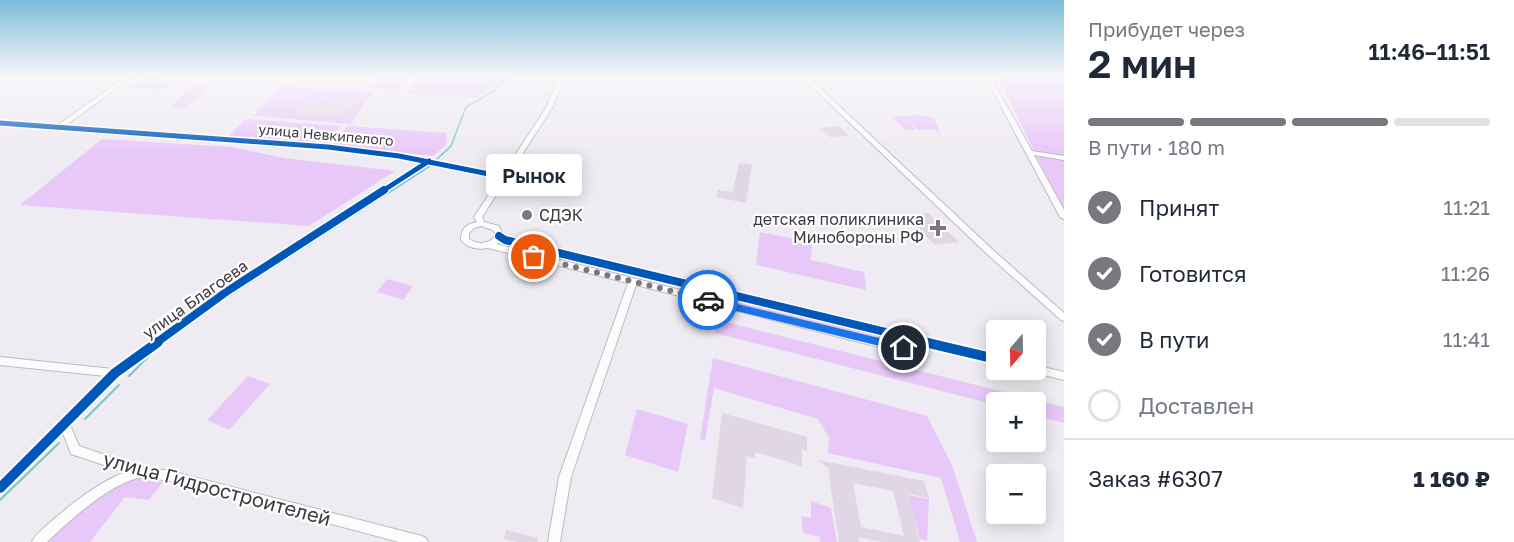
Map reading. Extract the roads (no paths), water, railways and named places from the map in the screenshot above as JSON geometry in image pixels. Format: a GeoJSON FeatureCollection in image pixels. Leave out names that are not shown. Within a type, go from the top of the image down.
{"type":"FeatureCollection","features":[{"type":"Feature","properties":{"kind":"street"},"geometry":{"type":"LineString","coordinates":[[58,128],[95,101]]}},
{"type":"Feature","properties":{"kind":"street"},"geometry":{"type":"LineString","coordinates":[[482,224],[478,217],[552,101]]}},
{"type":"Feature","properties":{"kind":"street"},"geometry":{"type":"LineString","coordinates":[[831,101],[990,252],[1064,318]]}},
{"type":"Feature","properties":{"kind":"street"},"geometry":{"type":"LineString","coordinates":[[1002,101],[1064,217]]}},
{"type":"Feature","properties":{"kind":"street","name":"улица Невкипелого"},"geometry":{"type":"LineString","coordinates":[[0,123],[328,147],[434,162],[504,177]]}},
{"type":"Feature","properties":{"kind":"street"},"geometry":{"type":"LineString","coordinates":[[1031,153],[1064,159]]}},
{"type":"Feature","properties":{"kind":"street","name":"улица Благоева"},"geometry":{"type":"LineString","coordinates":[[0,488],[66,428],[115,374],[226,292],[434,162]]}},
{"type":"Feature","properties":{"kind":"street"},"geometry":{"type":"LineString","coordinates":[[923,341],[903,349],[488,245],[473,245],[464,238],[468,228],[482,224],[493,226],[498,230],[499,236],[505,240],[629,269],[901,336],[923,341],[986,357]]}},
{"type":"Feature","properties":{"kind":"street"},"geometry":{"type":"LineString","coordinates":[[488,245],[499,236]]}},
{"type":"Feature","properties":{"kind":"street"},"geometry":{"type":"LineString","coordinates":[[629,269],[632,282]]}},
{"type":"Feature","properties":{"kind":"street"},"geometry":{"type":"LineString","coordinates":[[554,542],[565,477],[632,282],[640,272]]}},
{"type":"Feature","properties":{"kind":"street"},"geometry":{"type":"LineString","coordinates":[[879,330],[885,335],[885,340],[880,343]]}},
{"type":"Feature","properties":{"kind":"street"},"geometry":{"type":"LineString","coordinates":[[0,361],[115,374]]}},
{"type":"Feature","properties":{"kind":"street"},"geometry":{"type":"LineString","coordinates":[[1046,372],[1064,376]]}},
{"type":"Feature","properties":{"kind":"street","name":"улица Гидростроителей"},"geometry":{"type":"LineString","coordinates":[[66,428],[75,450],[140,472],[170,476],[422,542]]}},
{"type":"Feature","properties":{"kind":"street"},"geometry":{"type":"LineString","coordinates":[[38,542],[59,522],[91,498],[140,472]]}},
{"type":"Feature","properties":{"kind":"waterway"},"geometry":{"type":"LineString","coordinates":[[436,160],[451,146],[466,107],[476,101]]}},
{"type":"Feature","properties":{"kind":"waterway"},"geometry":{"type":"LineString","coordinates":[[210,308],[433,164]]}},
{"type":"Feature","properties":{"kind":"waterway"},"geometry":{"type":"LineString","coordinates":[[129,376],[160,345]]}},
{"type":"Feature","properties":{"kind":"waterway"},"geometry":{"type":"LineString","coordinates":[[85,419],[119,385]]}},
{"type":"Feature","properties":{"kind":"waterway"},"geometry":{"type":"LineString","coordinates":[[0,500],[59,443]]}},
{"type":"Feature","properties":{"kind":"place","name":"СДЭК"},"geometry":{"type":"Point","coordinates":[527,215]}},
{"type":"Feature","properties":{"kind":"place","name":"детская поликлиника Минобороны РФ"},"geometry":{"type":"Point","coordinates":[938,228]}},
{"type":"Feature","properties":{"kind":"place","name":"Рынок"},"geometry":{"type":"Point","coordinates":[534,257]}}]}
